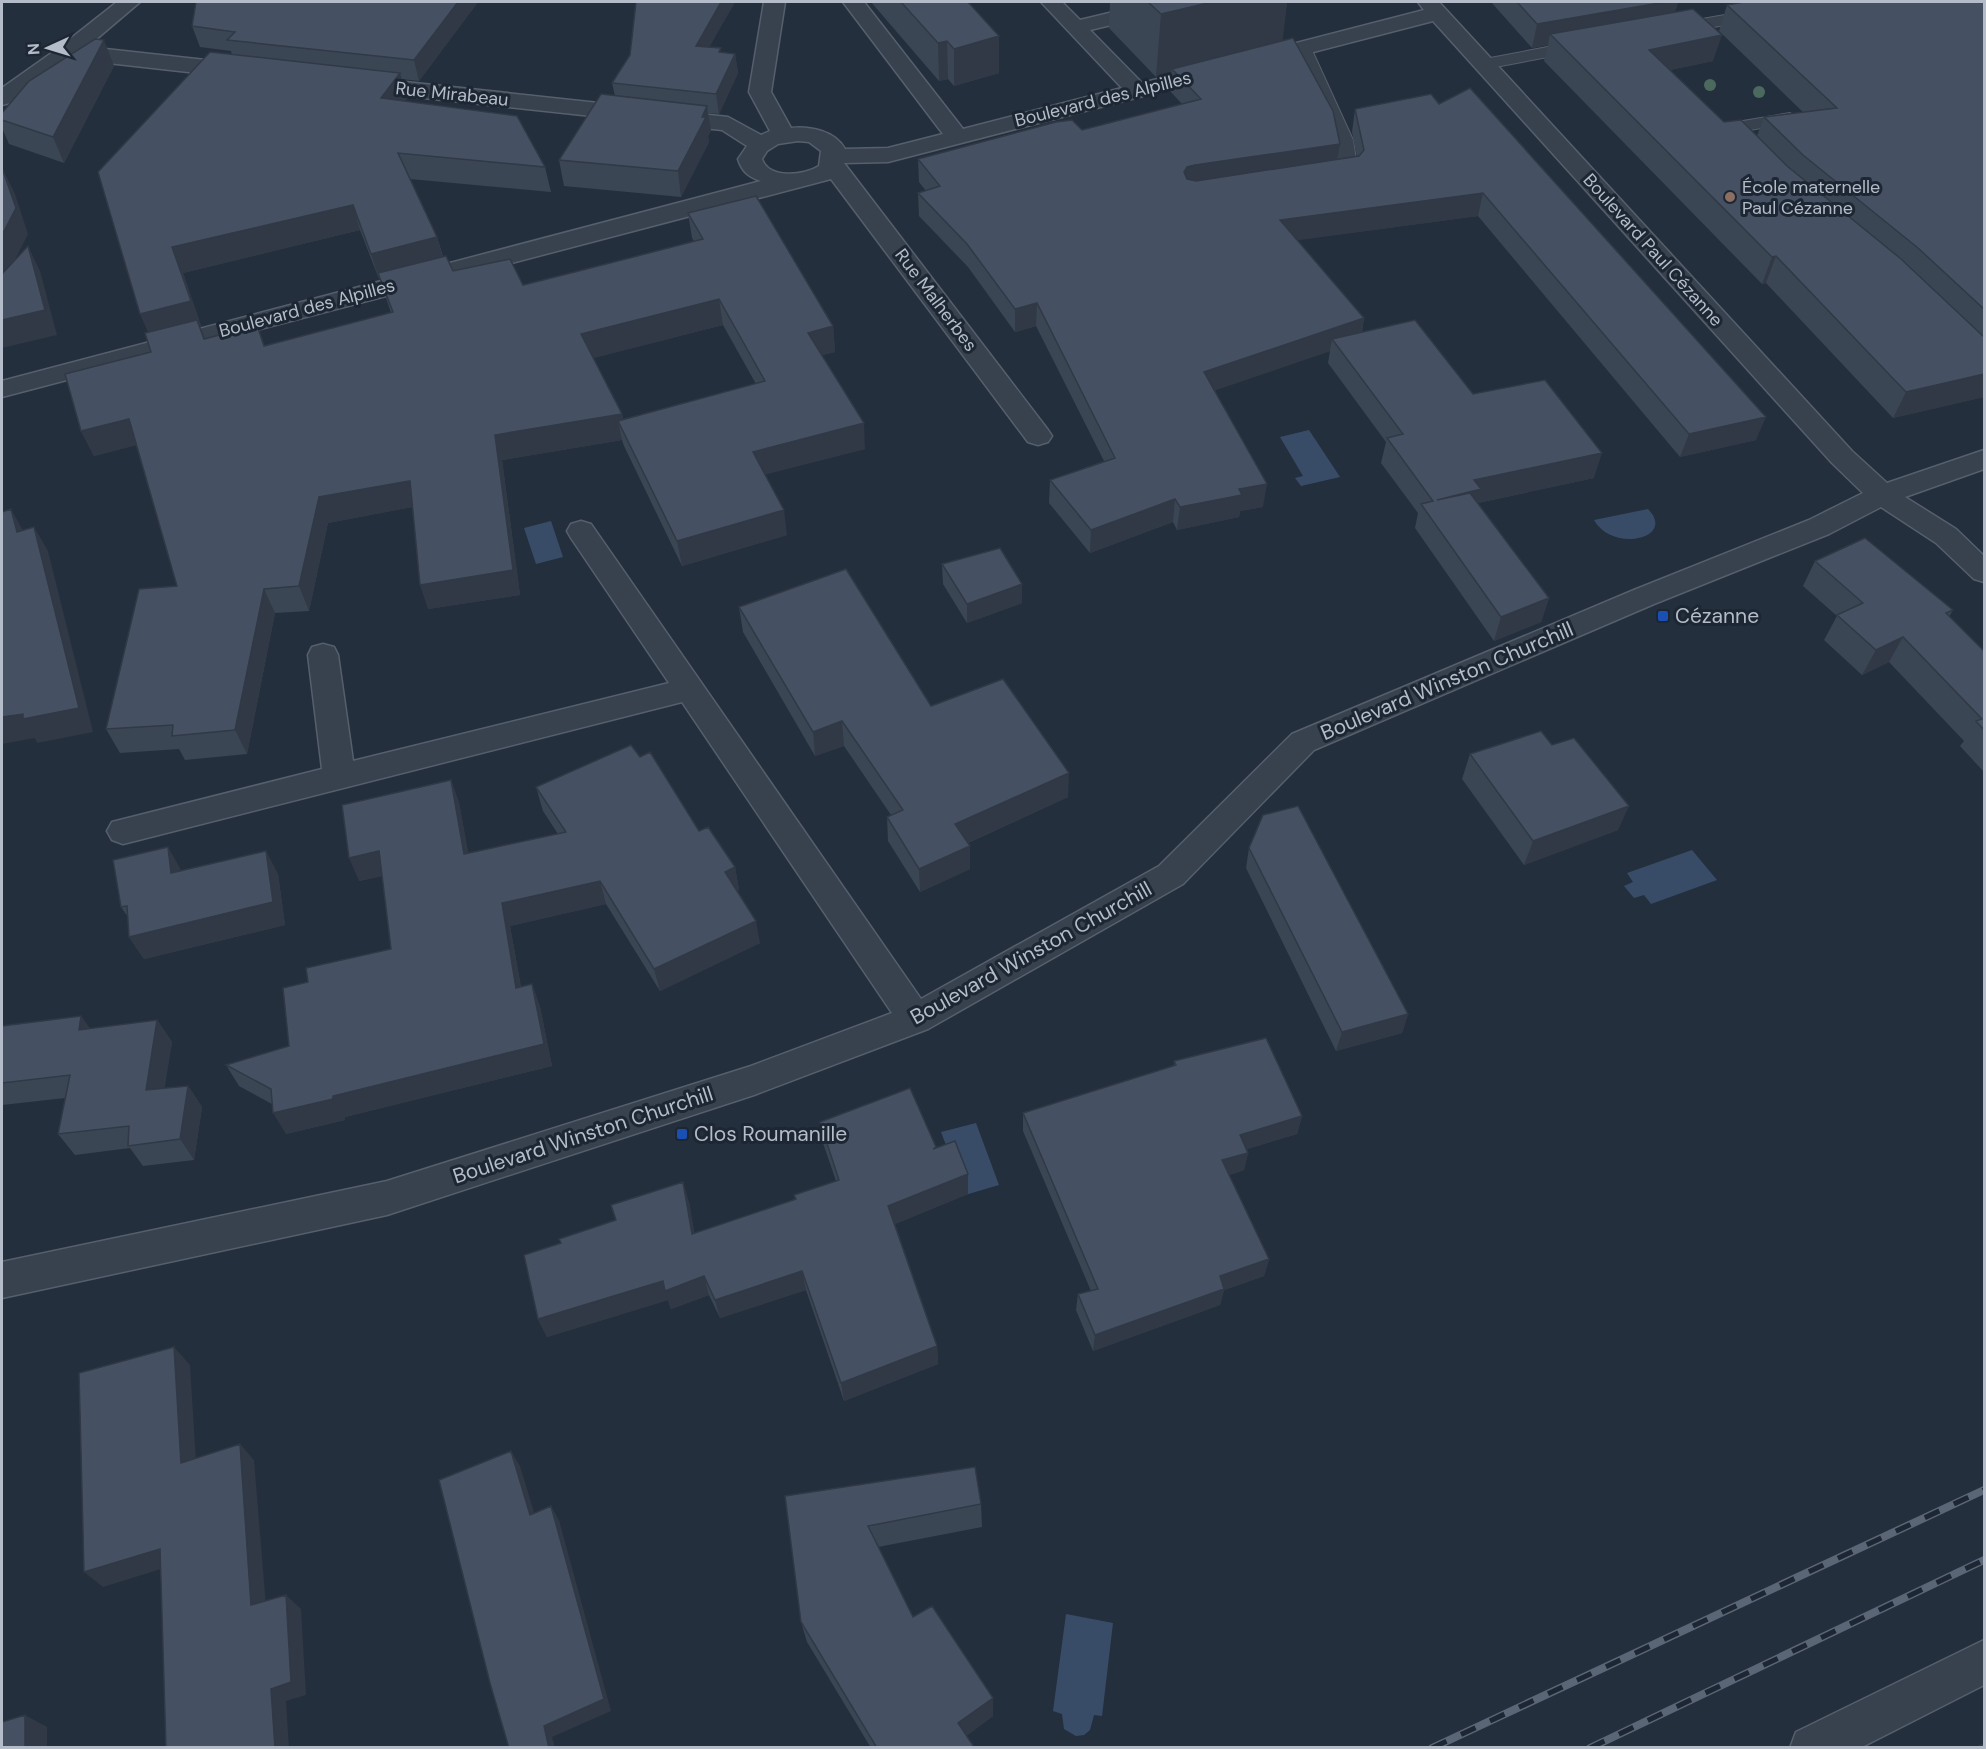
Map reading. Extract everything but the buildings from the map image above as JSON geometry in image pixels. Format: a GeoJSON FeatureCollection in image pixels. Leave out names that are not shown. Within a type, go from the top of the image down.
{"type":"FeatureCollection","features":[{"type":"Feature","properties":{"kind":"street"},"geometry":{"type":"LineString","coordinates":[[2,98],[68,52],[129,2]]}},
{"type":"Feature","properties":{"kind":"street"},"geometry":{"type":"LineString","coordinates":[[774,2],[760,92],[784,135],[760,144],[750,159],[753,168],[772,180],[787,182]]}},
{"type":"Feature","properties":{"kind":"street"},"geometry":{"type":"LineString","coordinates":[[853,2],[958,137]]}},
{"type":"Feature","properties":{"kind":"street"},"geometry":{"type":"LineString","coordinates":[[1051,2],[1137,91]]}},
{"type":"Feature","properties":{"kind":"street"},"geometry":{"type":"LineString","coordinates":[[1076,27],[1179,2]]}},
{"type":"Feature","properties":{"kind":"street","name":"Boulevard des Alpilles"},"geometry":{"type":"LineString","coordinates":[[2,389],[787,182],[813,179],[834,161],[888,155],[1303,48],[1434,8]]}},
{"type":"Feature","properties":{"kind":"street","name":"Boulevard Paul Cézanne"},"geometry":{"type":"LineString","coordinates":[[1434,8],[1842,457],[1882,495],[1946,536],[1984,572]]}},
{"type":"Feature","properties":{"kind":"street"},"geometry":{"type":"LineString","coordinates":[[68,52],[268,74]]}},
{"type":"Feature","properties":{"kind":"street","name":"Rue Mirabeau"},"geometry":{"type":"LineString","coordinates":[[338,82],[728,124],[760,144]]}},
{"type":"Feature","properties":{"kind":"street","name":"Rue Malherbes"},"geometry":{"type":"LineString","coordinates":[[784,135],[815,136],[833,148],[834,161],[845,179],[1038,436]]}},
{"type":"Feature","properties":{"kind":"street","name":"Boulevard Winston Churchill"},"geometry":{"type":"LineString","coordinates":[[2,1280],[387,1198],[754,1080],[916,1019],[1171,875],[1303,742],[1644,597],[1819,527],[1882,495],[1984,459]]}},
{"type":"Feature","properties":{"kind":"street"},"geometry":{"type":"LineString","coordinates":[[581,531],[916,1019]]}},
{"type":"Feature","properties":{"kind":"street"},"geometry":{"type":"LineString","coordinates":[[323,655],[339,777]]}},
{"type":"Feature","properties":{"kind":"street"},"geometry":{"type":"LineString","coordinates":[[123,831],[689,690]]}},
{"type":"Feature","properties":{"kind":"street"},"geometry":{"type":"LineString","coordinates":[[1812,1748],[1984,1662]]}},
{"type":"Feature","properties":{"kind":"lane"},"geometry":{"type":"LineString","coordinates":[[1662,31],[1753,15]]}},
{"type":"Feature","properties":{"kind":"lane"},"geometry":{"type":"LineString","coordinates":[[1485,64],[1593,44]]}},
{"type":"Feature","properties":{"kind":"lane"},"geometry":{"type":"LineString","coordinates":[[1303,48],[1344,140],[1348,173],[1315,178]]}},
{"type":"Feature","properties":{"kind":"lane"},"geometry":{"type":"LineString","coordinates":[[1761,163],[1736,139],[1743,126],[1790,118]]}},
{"type":"Feature","properties":{"kind":"water"},"geometry":{"type":"Polygon","coordinates":[[[1309,430],[1340,477],[1301,486],[1295,478],[1303,476],[1280,437],[1309,430]]]}},
{"type":"Feature","properties":{"kind":"water"},"geometry":{"type":"Polygon","coordinates":[[[1648,509],[1655,519],[1654,528],[1639,538],[1627,539],[1614,536],[1603,530],[1594,520],[1648,509]]]}},
{"type":"Feature","properties":{"kind":"water"},"geometry":{"type":"Polygon","coordinates":[[[551,521],[563,557],[536,564],[524,528],[551,521]]]}},
{"type":"Feature","properties":{"kind":"water"},"geometry":{"type":"Polygon","coordinates":[[[1692,850],[1717,880],[1651,904],[1644,895],[1634,898],[1624,886],[1633,882],[1627,873],[1692,850]]]}},
{"type":"Feature","properties":{"kind":"water"},"geometry":{"type":"Polygon","coordinates":[[[976,1123],[999,1185],[965,1195],[941,1132],[976,1123]]]}},
{"type":"Feature","properties":{"kind":"water"},"geometry":{"type":"Polygon","coordinates":[[[1066,1614],[1113,1623],[1102,1716],[1094,1715],[1090,1730],[1084,1735],[1076,1736],[1064,1729],[1062,1714],[1053,1711],[1066,1614]]]}},
{"type":"Feature","properties":{"kind":"railway"},"geometry":{"type":"LineString","coordinates":[[1432,1748],[1984,1490]]}},
{"type":"Feature","properties":{"kind":"railway"},"geometry":{"type":"LineString","coordinates":[[1590,1748],[1984,1560]]}},
{"type":"Feature","properties":{"kind":"place","name":"École maternelle Paul Cézanne"},"geometry":{"type":"Point","coordinates":[1730,197]}},
{"type":"Feature","properties":{"kind":"place","name":"Cézanne"},"geometry":{"type":"Point","coordinates":[1663,616]}},
{"type":"Feature","properties":{"kind":"place","name":"Clos Roumanille"},"geometry":{"type":"Point","coordinates":[682,1134]}}]}
